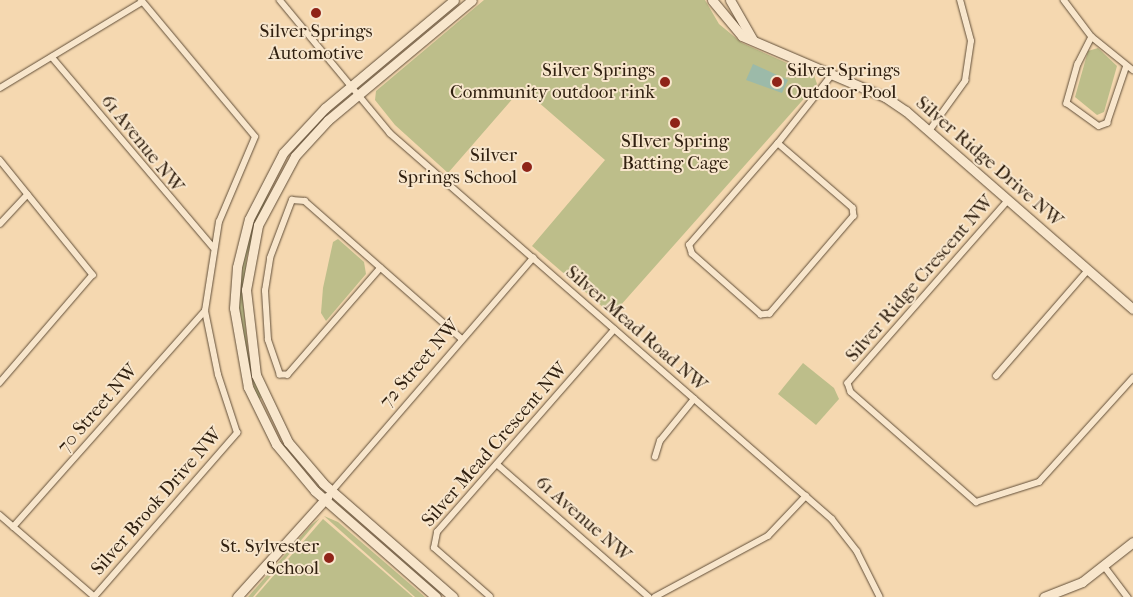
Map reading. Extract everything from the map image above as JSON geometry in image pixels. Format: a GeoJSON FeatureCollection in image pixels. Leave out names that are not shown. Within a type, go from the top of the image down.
{"type":"FeatureCollection","features":[{"type":"Feature","properties":{"kind":"street","name":"Silver Mead Road NW"},"geometry":{"type":"LineString","coordinates":[[280,0],[390,134],[806,496],[857,551],[880,597]]}},
{"type":"Feature","properties":{"kind":"street"},"geometry":{"type":"LineString","coordinates":[[436,597],[324,500],[286,458],[254,402],[236,334],[235,288],[249,219],[275,166],[311,122],[454,0]]}},
{"type":"Feature","properties":{"kind":"street"},"geometry":{"type":"LineString","coordinates":[[453,597],[332,491],[296,454],[266,403],[249,346],[246,290],[258,225],[280,178],[317,131],[472,0]]}},
{"type":"Feature","properties":{"kind":"street","name":"Silver Ridge Drive NW"},"geometry":{"type":"LineString","coordinates":[[712,0],[734,29],[831,76],[885,97],[929,131],[1133,309]]}},
{"type":"Feature","properties":{"kind":"street"},"geometry":{"type":"LineString","coordinates":[[730,0],[754,40]]}},
{"type":"Feature","properties":{"kind":"street"},"geometry":{"type":"LineString","coordinates":[[929,131],[965,81],[971,41],[960,0]]}},
{"type":"Feature","properties":{"kind":"street"},"geometry":{"type":"LineString","coordinates":[[1064,0],[1092,37],[1126,67],[1133,70]]}},
{"type":"Feature","properties":{"kind":"street"},"geometry":{"type":"LineString","coordinates":[[0,88],[142,1]]}},
{"type":"Feature","properties":{"kind":"street","name":"Silver Brook Drive NW"},"geometry":{"type":"LineString","coordinates":[[94,597],[237,433],[218,375],[205,311],[213,247],[255,137],[142,1]]}},
{"type":"Feature","properties":{"kind":"street"},"geometry":{"type":"LineString","coordinates":[[1092,37],[1078,64],[1067,103],[1099,126],[1107,123],[1126,67]]}},
{"type":"Feature","properties":{"kind":"street","name":"61 Avenue NW"},"geometry":{"type":"LineString","coordinates":[[52,57],[194,230],[213,247]]}},
{"type":"Feature","properties":{"kind":"street"},"geometry":{"type":"LineString","coordinates":[[778,143],[853,208],[854,216],[770,314],[760,315],[692,254],[689,245],[778,143],[831,76]]}},
{"type":"Feature","properties":{"kind":"street"},"geometry":{"type":"LineString","coordinates":[[0,160],[93,274],[0,383]]}},
{"type":"Feature","properties":{"kind":"street"},"geometry":{"type":"LineString","coordinates":[[0,224],[28,195]]}},
{"type":"Feature","properties":{"kind":"street"},"geometry":{"type":"LineString","coordinates":[[381,268],[288,375],[280,375],[268,340],[265,291],[272,251],[292,200],[305,201],[462,339]]}},
{"type":"Feature","properties":{"kind":"street","name":"Silver Ridge Crescent NW"},"geometry":{"type":"LineString","coordinates":[[1008,200],[848,383],[851,392],[976,502],[1039,482],[1133,378]]}},
{"type":"Feature","properties":{"kind":"street","name":"72 Street NW"},"geometry":{"type":"LineString","coordinates":[[332,491],[533,258]]}},
{"type":"Feature","properties":{"kind":"street"},"geometry":{"type":"LineString","coordinates":[[996,376],[1088,270]]}},
{"type":"Feature","properties":{"kind":"street","name":"70 Street NW"},"geometry":{"type":"LineString","coordinates":[[13,527],[205,311]]}},
{"type":"Feature","properties":{"kind":"street","name":"Silver Mead Crescent NW"},"geometry":{"type":"LineString","coordinates":[[490,597],[439,553],[432,542],[614,330]]}},
{"type":"Feature","properties":{"kind":"street"},"geometry":{"type":"LineString","coordinates":[[655,457],[660,441],[694,399]]}},
{"type":"Feature","properties":{"kind":"street","name":"61 Avenue NW"},"geometry":{"type":"LineString","coordinates":[[497,464],[649,597]]}},
{"type":"Feature","properties":{"kind":"street"},"geometry":{"type":"LineString","coordinates":[[237,597],[332,491]]}},
{"type":"Feature","properties":{"kind":"street"},"geometry":{"type":"LineString","coordinates":[[655,597],[768,536],[806,496]]}},
{"type":"Feature","properties":{"kind":"street"},"geometry":{"type":"LineString","coordinates":[[0,515],[94,597]]}},
{"type":"Feature","properties":{"kind":"street"},"geometry":{"type":"LineString","coordinates":[[1044,597],[1104,567],[1133,542]]}},
{"type":"Feature","properties":{"kind":"street"},"geometry":{"type":"LineString","coordinates":[[1104,567],[1128,597]]}},
{"type":"Feature","properties":{"kind":"green space"},"geometry":{"type":"Polygon","coordinates":[[[484,0],[705,0],[719,24],[742,43],[814,75],[817,84],[612,315],[532,246],[605,160],[522,88],[448,173],[395,125],[375,100],[376,91],[484,0]]]}},
{"type":"Feature","properties":{"kind":"green space"},"geometry":{"type":"Polygon","coordinates":[[[1098,48],[1117,66],[1104,112],[1097,115],[1075,97],[1088,51],[1098,48]]]}},
{"type":"Feature","properties":{"kind":"green space"},"geometry":{"type":"Polygon","coordinates":[[[268,184],[271,185],[247,256],[243,299],[248,353],[261,398],[257,400],[238,317],[240,271],[249,228],[268,184]]]}},
{"type":"Feature","properties":{"kind":"green space"},"geometry":{"type":"Polygon","coordinates":[[[338,239],[364,262],[366,274],[326,321],[321,313],[323,288],[333,242],[338,239]]]}},
{"type":"Feature","properties":{"kind":"green space"},"geometry":{"type":"Polygon","coordinates":[[[803,363],[834,388],[839,399],[816,425],[778,394],[803,363]]]}},
{"type":"Feature","properties":{"kind":"green space"},"geometry":{"type":"Polygon","coordinates":[[[324,516],[338,522],[425,597],[415,597],[324,516]]]}},
{"type":"Feature","properties":{"kind":"green space"},"geometry":{"type":"Polygon","coordinates":[[[320,518],[253,597],[248,597],[311,525],[320,518]]]}},
{"type":"Feature","properties":{"kind":"green space","name":"St. Sylvester School"},"geometry":{"type":"Polygon","coordinates":[[[323,519],[413,597],[255,597],[323,519]]]}},
{"type":"Feature","properties":{"kind":"shaded area"},"geometry":{"type":"Polygon","coordinates":[[[753,64],[788,80],[782,93],[746,80],[753,64]]]}},
{"type":"Feature","properties":{"kind":"place","name":"Silver Springs Automotive"},"geometry":{"type":"Point","coordinates":[316,13]}},
{"type":"Feature","properties":{"kind":"place","name":"Silver Springs Community outdoor rink"},"geometry":{"type":"Point","coordinates":[665,82]}},
{"type":"Feature","properties":{"kind":"place","name":"Silver Springs Outdoor Pool"},"geometry":{"type":"Point","coordinates":[777,82]}},
{"type":"Feature","properties":{"kind":"place","name":"SIlver Spring Batting Cage"},"geometry":{"type":"Point","coordinates":[675,123]}},
{"type":"Feature","properties":{"kind":"place","name":"Silver Springs School"},"geometry":{"type":"Point","coordinates":[527,167]}},
{"type":"Feature","properties":{"kind":"place","name":"St. Sylvester School"},"geometry":{"type":"Point","coordinates":[329,558]}}]}
